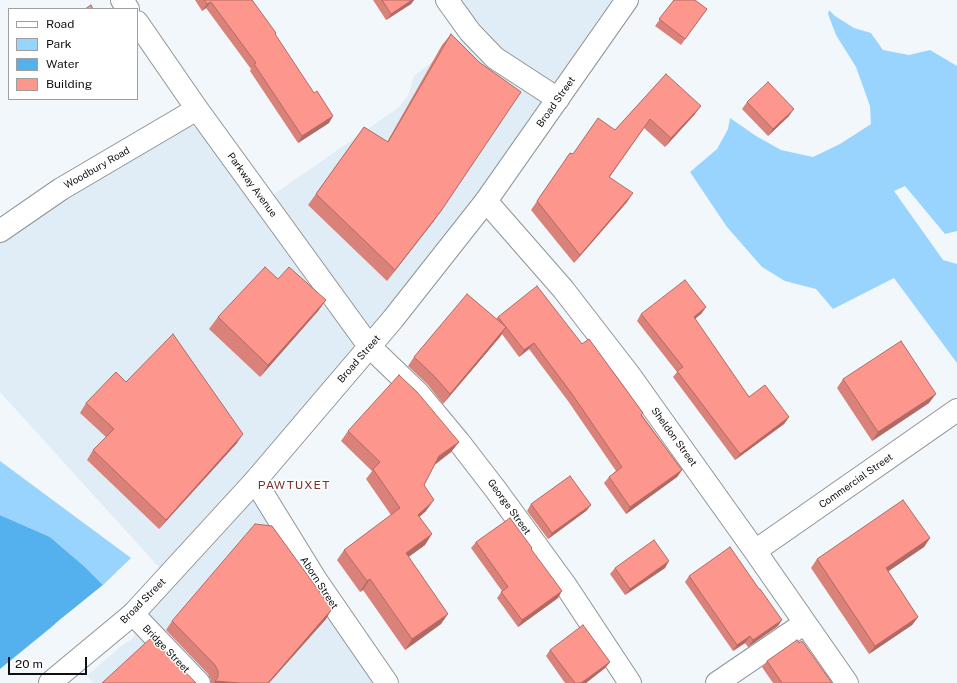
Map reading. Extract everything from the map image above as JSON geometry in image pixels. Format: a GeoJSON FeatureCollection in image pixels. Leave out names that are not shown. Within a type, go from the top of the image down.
{"type":"FeatureCollection","features":[{"type":"Feature","properties":{"kind":"street"},"geometry":{"type":"LineString","coordinates":[[447,0],[470,32],[495,58],[558,99]]}},
{"type":"Feature","properties":{"kind":"street","name":"Broad Street"},"geometry":{"type":"LineString","coordinates":[[50,683],[130,616],[255,482],[393,319],[486,201],[627,0]]}},
{"type":"Feature","properties":{"kind":"street","name":"Parkway Avenue"},"geometry":{"type":"LineString","coordinates":[[138,23],[197,109],[369,346]]}},
{"type":"Feature","properties":{"kind":"street","name":"Woodbury Road"},"geometry":{"type":"LineString","coordinates":[[0,231],[61,189],[197,109]]}},
{"type":"Feature","properties":{"kind":"street","name":"Sheldon Street"},"geometry":{"type":"LineString","coordinates":[[486,201],[563,289],[623,367],[755,551],[847,683]]}},
{"type":"Feature","properties":{"kind":"street","name":"George Street"},"geometry":{"type":"LineString","coordinates":[[369,346],[418,394],[459,442],[566,586],[630,683]]}},
{"type":"Feature","properties":{"kind":"street","name":"Commercial Street"},"geometry":{"type":"LineString","coordinates":[[755,551],[957,410]]}},
{"type":"Feature","properties":{"kind":"street","name":"Aborn Street"},"geometry":{"type":"LineString","coordinates":[[255,482],[316,580],[387,683]]}},
{"type":"Feature","properties":{"kind":"street","name":"Bridge Street"},"geometry":{"type":"LineString","coordinates":[[130,616],[199,683]]}},
{"type":"Feature","properties":{"kind":"street"},"geometry":{"type":"LineString","coordinates":[[717,683],[805,623]]}},
{"type":"Feature","properties":{"kind":"shaded area"},"geometry":{"type":"Polygon","coordinates":[[[450,0],[630,0],[262,476],[388,683],[94,683],[87,676],[120,647],[132,639],[166,575],[0,392],[0,231],[198,108],[267,199],[398,108],[408,96],[414,76],[471,32],[450,0]]]}},
{"type":"Feature","properties":{"kind":"green space"},"geometry":{"type":"Polygon","coordinates":[[[829,10],[835,16],[854,28],[871,33],[883,50],[909,55],[930,50],[957,66],[957,231],[945,234],[905,186],[894,191],[943,260],[957,264],[957,363],[894,278],[833,309],[816,289],[785,281],[762,267],[727,227],[690,172],[717,149],[728,129],[730,118],[756,136],[781,150],[813,157],[840,144],[871,124],[870,106],[856,67],[836,35],[828,14],[829,10]]]}},
{"type":"Feature","properties":{"kind":"green space"},"geometry":{"type":"Polygon","coordinates":[[[0,461],[131,558],[103,585],[85,567],[50,537],[0,515],[0,461]]]}},
{"type":"Feature","properties":{"kind":"water"},"geometry":{"type":"Polygon","coordinates":[[[0,515],[50,537],[85,567],[103,585],[57,622],[0,683],[0,515]]]}},
{"type":"Feature","properties":{"kind":"pier"},"geometry":{"type":"Polygon","coordinates":[[[103,585],[104,586],[59,623],[85,683],[0,683],[0,669],[103,585]]]}},
{"type":"Feature","properties":{"kind":"building"},"geometry":{"type":"Polygon","coordinates":[[[204,0],[252,0],[276,33],[275,34],[314,93],[317,91],[333,116],[302,136],[254,64],[256,63],[211,2],[207,4],[204,0]]]}},
{"type":"Feature","properties":{"kind":"building"},"geometry":{"type":"Polygon","coordinates":[[[382,0],[412,0],[391,14],[382,0]]]}},
{"type":"Feature","properties":{"kind":"building"},"geometry":{"type":"Polygon","coordinates":[[[674,0],[695,0],[707,9],[685,39],[659,19],[674,0]]]}},
{"type":"Feature","properties":{"kind":"building"},"geometry":{"type":"Polygon","coordinates":[[[451,34],[479,62],[521,92],[441,211],[395,270],[316,194],[364,127],[388,142],[451,34]]]}},
{"type":"Feature","properties":{"kind":"building"},"geometry":{"type":"Polygon","coordinates":[[[666,74],[701,106],[671,138],[650,119],[609,177],[633,193],[580,255],[537,201],[570,153],[573,154],[598,118],[615,130],[666,74]]]}},
{"type":"Feature","properties":{"kind":"building"},"geometry":{"type":"Polygon","coordinates":[[[768,82],[794,109],[773,129],[747,102],[768,82]]]}},
{"type":"Feature","properties":{"kind":"building"},"geometry":{"type":"Polygon","coordinates":[[[265,267],[278,279],[289,267],[326,300],[268,365],[218,317],[265,267]]]}},
{"type":"Feature","properties":{"kind":"building"},"geometry":{"type":"Polygon","coordinates":[[[685,280],[706,307],[694,317],[749,397],[765,385],[789,417],[740,454],[677,371],[683,367],[641,314],[685,280]]]}},
{"type":"Feature","properties":{"kind":"building"},"geometry":{"type":"Polygon","coordinates":[[[537,286],[582,344],[589,339],[643,413],[641,415],[682,470],[630,507],[609,477],[622,467],[572,394],[534,343],[524,350],[498,317],[537,286]]]}},
{"type":"Feature","properties":{"kind":"building"},"geometry":{"type":"Polygon","coordinates":[[[467,294],[506,327],[450,394],[414,357],[467,294]]]}},
{"type":"Feature","properties":{"kind":"building"},"geometry":{"type":"Polygon","coordinates":[[[173,334],[243,434],[166,520],[93,450],[114,429],[86,403],[116,372],[126,382],[173,334]]]}},
{"type":"Feature","properties":{"kind":"building"},"geometry":{"type":"Polygon","coordinates":[[[901,341],[936,394],[878,432],[843,379],[901,341]]]}},
{"type":"Feature","properties":{"kind":"building"},"geometry":{"type":"Polygon","coordinates":[[[399,375],[417,392],[459,442],[439,456],[424,485],[434,500],[418,515],[432,534],[406,553],[448,614],[412,639],[370,579],[367,581],[344,550],[400,508],[373,469],[380,462],[348,431],[399,375]]]}},
{"type":"Feature","properties":{"kind":"building"},"geometry":{"type":"Polygon","coordinates":[[[570,476],[591,505],[552,533],[531,504],[570,476]]]}},
{"type":"Feature","properties":{"kind":"building"},"geometry":{"type":"Polygon","coordinates":[[[903,500],[930,538],[886,568],[918,617],[875,646],[817,559],[903,500]]]}},
{"type":"Feature","properties":{"kind":"building"},"geometry":{"type":"Polygon","coordinates":[[[510,518],[562,591],[522,620],[501,592],[508,587],[476,542],[510,518]]]}},
{"type":"Feature","properties":{"kind":"building"},"geometry":{"type":"Polygon","coordinates":[[[255,524],[272,526],[332,609],[268,683],[215,681],[218,677],[218,671],[215,665],[172,621],[255,524]]]}},
{"type":"Feature","properties":{"kind":"building"},"geometry":{"type":"Polygon","coordinates":[[[654,540],[669,561],[630,589],[615,568],[654,540]]]}},
{"type":"Feature","properties":{"kind":"building"},"geometry":{"type":"Polygon","coordinates":[[[730,547],[782,620],[753,640],[750,636],[737,645],[689,576],[730,547]]]}},
{"type":"Feature","properties":{"kind":"building"},"geometry":{"type":"Polygon","coordinates":[[[583,625],[610,662],[581,683],[575,683],[550,650],[583,625]]]}},
{"type":"Feature","properties":{"kind":"building"},"geometry":{"type":"Polygon","coordinates":[[[152,637],[196,683],[102,683],[152,637]]]}},
{"type":"Feature","properties":{"kind":"building"},"geometry":{"type":"Polygon","coordinates":[[[797,640],[799,643],[802,641],[832,683],[782,683],[767,661],[797,640]]]}},
{"type":"Feature","properties":{"kind":"district","name":"PAWTUXET"},"geometry":{"type":"Point","coordinates":[294,485]}}]}
